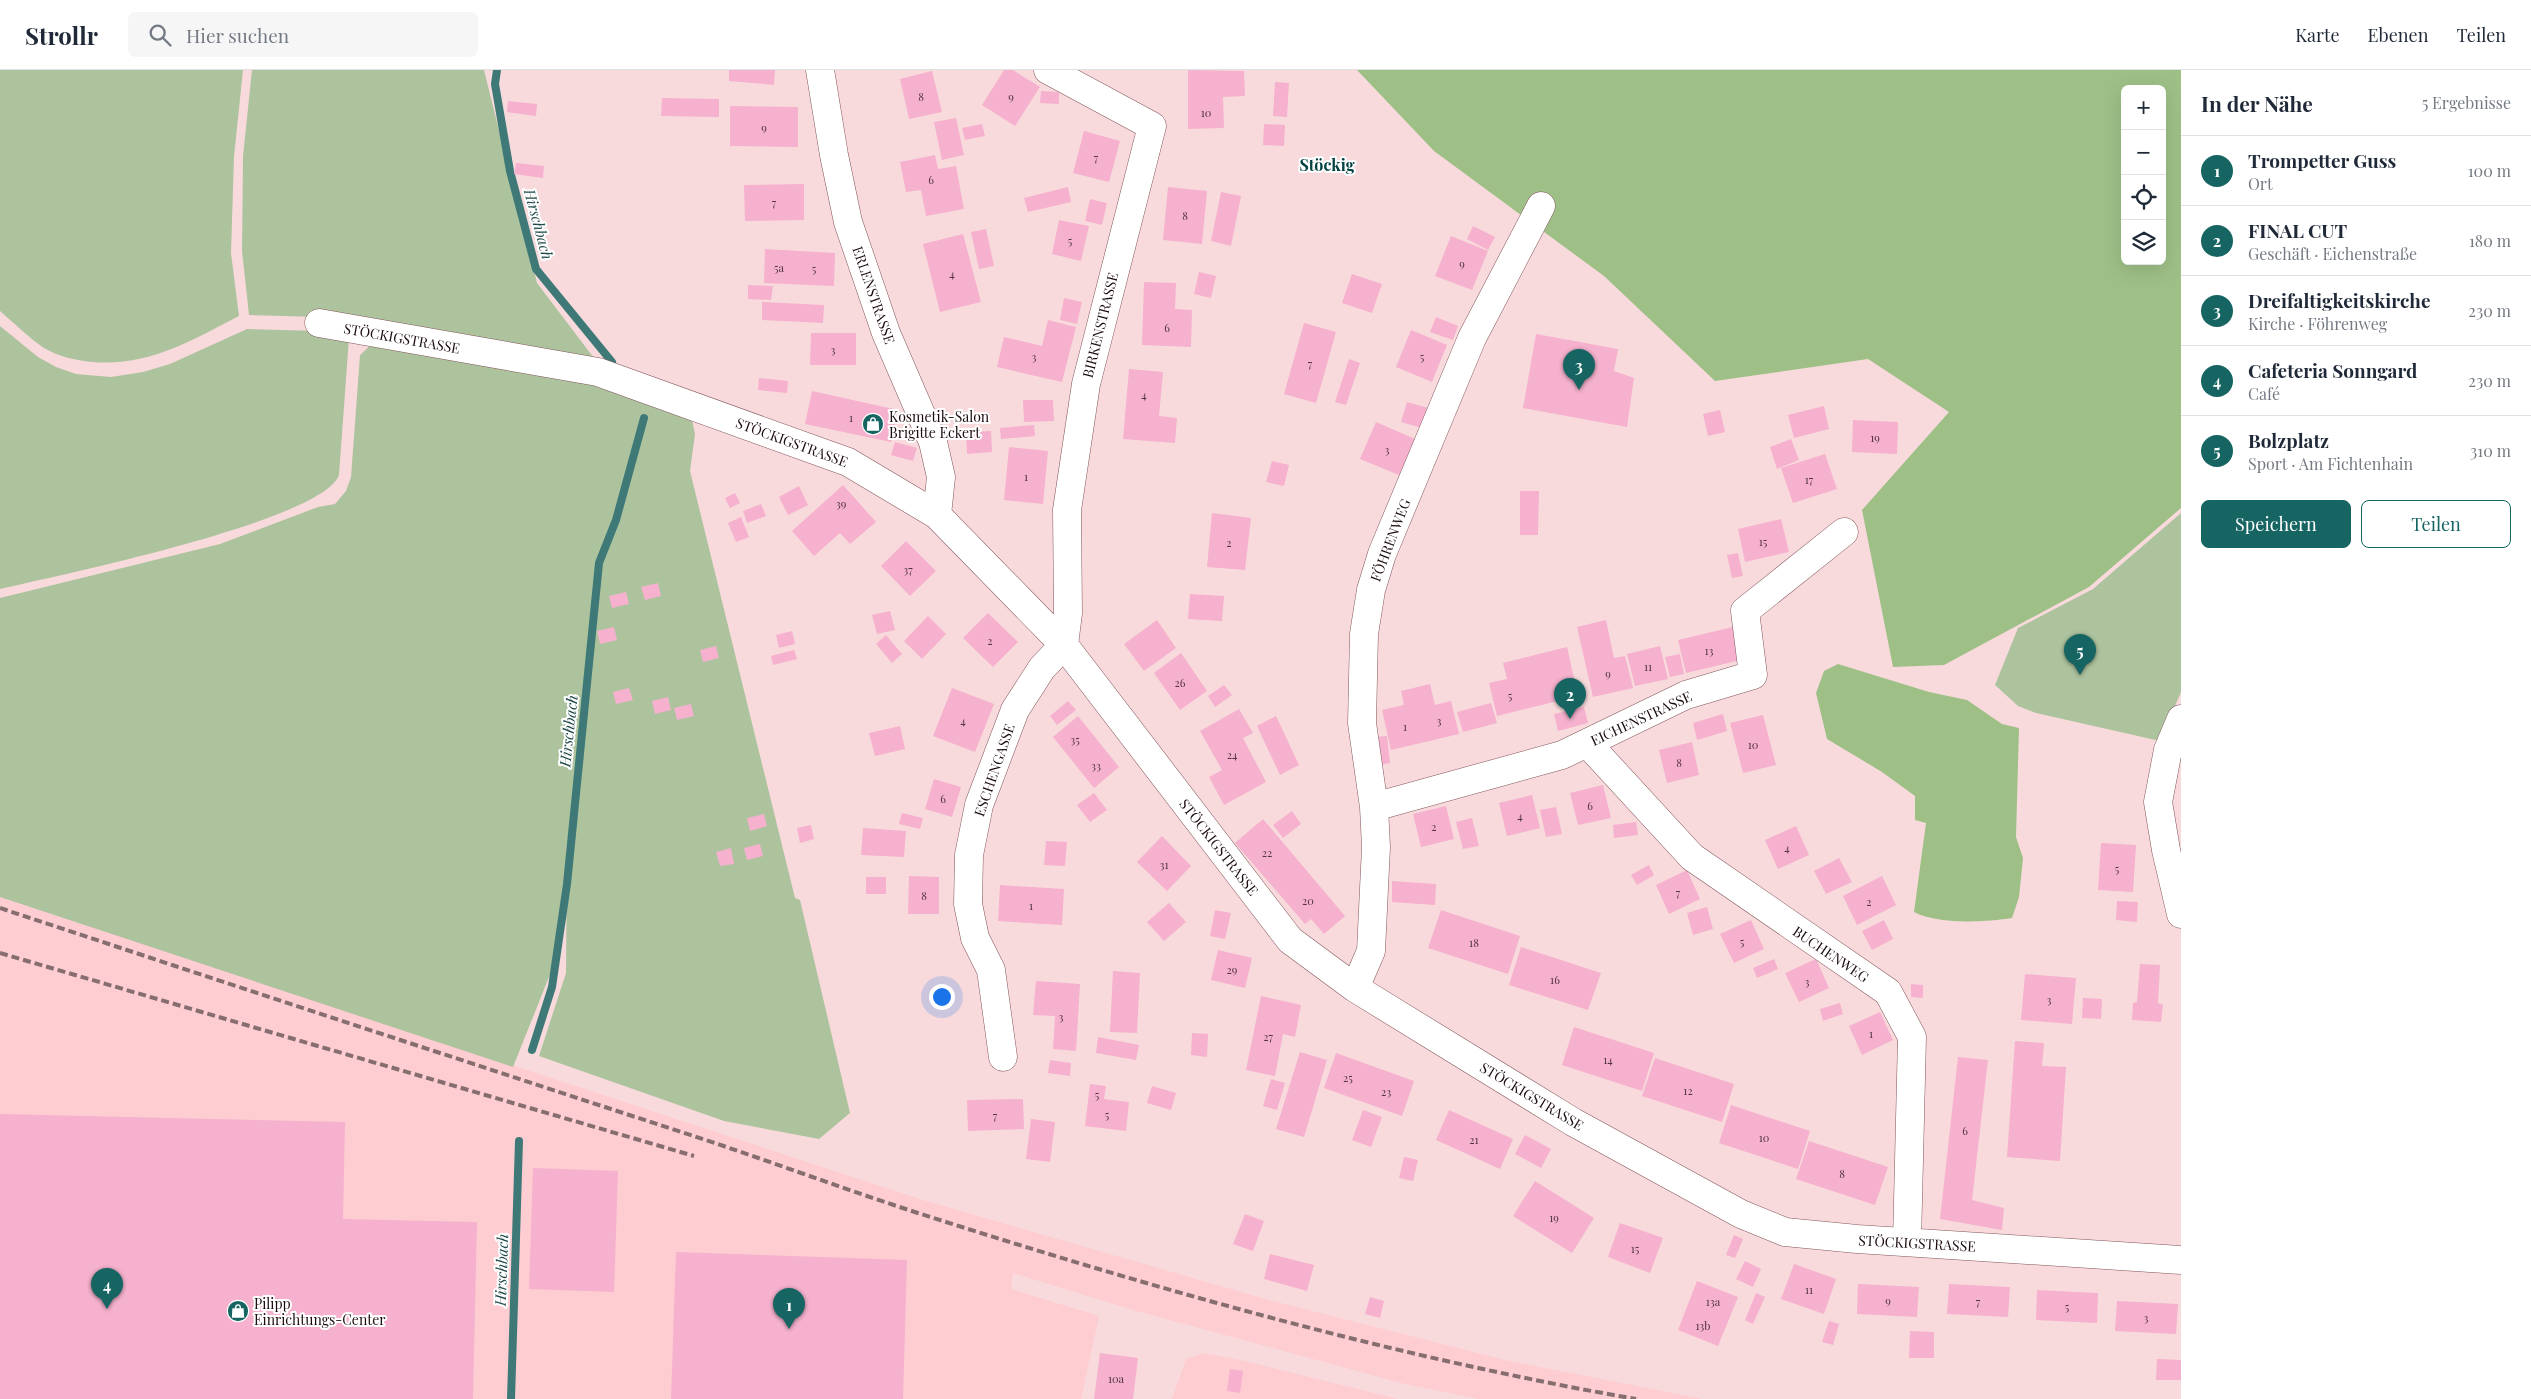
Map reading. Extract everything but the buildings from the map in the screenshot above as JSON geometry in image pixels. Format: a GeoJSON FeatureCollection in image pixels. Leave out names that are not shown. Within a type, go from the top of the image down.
{"type":"FeatureCollection","features":[{"type":"Feature","properties":{"kind":"street","name":"ERLENSTRASSE"},"geometry":{"type":"LineString","coordinates":[[820,70],[834,155],[848,222],[886,334],[933,442],[941,477],[937,515]]}},
{"type":"Feature","properties":{"kind":"street","name":"BIRKENSTRASSE"},"geometry":{"type":"LineString","coordinates":[[1048,70],[1152,126],[1086,384],[1067,510],[1068,613],[1064,645]]}},
{"type":"Feature","properties":{"kind":"street","name":"FÖHRENWEG"},"geometry":{"type":"LineString","coordinates":[[1355,988],[1370,951],[1376,847],[1374,807],[1362,723],[1364,634],[1371,590],[1382,554],[1472,338],[1541,206]]}},
{"type":"Feature","properties":{"kind":"street","name":"STÖCKIGSTRASSE"},"geometry":{"type":"LineString","coordinates":[[319,323],[598,372],[848,462],[937,515],[1064,645],[1290,940],[1355,988],[1573,1122],[1742,1214],[1784,1232],[2181,1260]]}},
{"type":"Feature","properties":{"kind":"street","name":"EICHENSTRASSE"},"geometry":{"type":"LineString","coordinates":[[1374,807],[1562,755],[1686,695],[1753,676],[1745,611],[1844,532]]}},
{"type":"Feature","properties":{"kind":"street","name":"ESCHENGASSE"},"geometry":{"type":"LineString","coordinates":[[1003,1057],[991,970],[976,938],[968,904],[969,855],[979,805],[1015,710],[1042,668],[1064,645]]}},
{"type":"Feature","properties":{"kind":"street"},"geometry":{"type":"LineString","coordinates":[[2181,719],[2168,750],[2158,802],[2166,850],[2181,914]]}},
{"type":"Feature","properties":{"kind":"street","name":"BUCHENWEG"},"geometry":{"type":"LineString","coordinates":[[1587,743],[1692,857],[1888,992],[1912,1037],[1907,1242]]}},
{"type":"Feature","properties":{"kind":"shaded area"},"geometry":{"type":"Polygon","coordinates":[[[0,897],[923,1200],[1269,1300],[1505,1360],[1703,1399],[1478,1399],[1405,1384],[1133,1310],[1013,1273],[1011,1289],[1099,1316],[1081,1399],[0,1399],[0,897]]]}},
{"type":"Feature","properties":{"kind":"shaded area"},"geometry":{"type":"Polygon","coordinates":[[[1204,1353],[1249,1362],[1398,1399],[1172,1399],[1186,1359],[1204,1353]]]}},
{"type":"Feature","properties":{"kind":"green space"},"geometry":{"type":"Polygon","coordinates":[[[0,70],[243,70],[234,157],[231,253],[239,316],[186,343],[150,356],[112,362],[92,362],[61,356],[44,348],[0,311],[0,70]]]}},
{"type":"Feature","properties":{"kind":"green space"},"geometry":{"type":"Polygon","coordinates":[[[252,70],[484,70],[537,283],[600,366],[320,317],[249,315],[242,251],[243,156],[252,70]]]}},
{"type":"Feature","properties":{"kind":"green space"},"geometry":{"type":"Polygon","coordinates":[[[1357,70],[2181,70],[2181,508],[2089,587],[1944,665],[1893,667],[1862,510],[1949,412],[1868,359],[1715,381],[1604,276],[1434,151],[1357,70]]]}},
{"type":"Feature","properties":{"kind":"green space"},"geometry":{"type":"Polygon","coordinates":[[[0,326],[38,357],[56,367],[76,374],[111,377],[143,372],[170,364],[247,329],[320,331],[349,338],[339,475],[322,493],[287,510],[239,528],[127,559],[0,589],[0,326]]]}},
{"type":"Feature","properties":{"kind":"green space"},"geometry":{"type":"Polygon","coordinates":[[[373,343],[592,378],[691,415],[695,434],[690,471],[795,898],[800,900],[850,1113],[819,1139],[724,1121],[539,1056],[566,973],[567,845],[559,952],[513,1067],[0,897],[0,598],[220,544],[318,507],[335,504],[346,491],[351,477],[360,355],[373,343]]]}},
{"type":"Feature","properties":{"kind":"green space"},"geometry":{"type":"Polygon","coordinates":[[[2181,513],[2181,692],[2160,741],[2036,713],[2018,706],[1995,685],[2018,628],[2093,589],[2181,513]]]}},
{"type":"Feature","properties":{"kind":"green space"},"geometry":{"type":"Polygon","coordinates":[[[1838,664],[1929,692],[1967,700],[2002,724],[2019,728],[2016,837],[2023,858],[2019,897],[2012,918],[1989,921],[1949,921],[1914,912],[1926,823],[1915,820],[1915,796],[1882,772],[1827,739],[1816,693],[1824,671],[1838,664]]]}},
{"type":"Feature","properties":{"kind":"waterway","name":"Hirschbach"},"geometry":{"type":"LineString","coordinates":[[497,70],[495,84],[510,171],[536,269],[612,362]]}},
{"type":"Feature","properties":{"kind":"waterway","name":"Hirschbach"},"geometry":{"type":"LineString","coordinates":[[532,1050],[552,987],[567,884],[599,563],[616,520],[644,418]]}},
{"type":"Feature","properties":{"kind":"waterway","name":"Hirschbach"},"geometry":{"type":"LineString","coordinates":[[511,1399],[519,1141]]}},
{"type":"Feature","properties":{"kind":"railway"},"geometry":{"type":"LineString","coordinates":[[0,908],[701,1138],[921,1214],[1097,1269],[1365,1342],[1545,1382],[1636,1399]]}},
{"type":"Feature","properties":{"kind":"railway"},"geometry":{"type":"LineString","coordinates":[[0,953],[694,1156]]}},
{"type":"Feature","properties":{"kind":"place","name":"Dreifaltigkeitskirche"},"geometry":{"type":"Point","coordinates":[1579,390]}},
{"type":"Feature","properties":{"kind":"place","name":"Kosmetik-Salon Brigitte Eckert"},"geometry":{"type":"Point","coordinates":[873,424]}},
{"type":"Feature","properties":{"kind":"place","name":"Bolzplatz"},"geometry":{"type":"Point","coordinates":[2080,675]}},
{"type":"Feature","properties":{"kind":"place","name":"FINAL CUT"},"geometry":{"type":"Point","coordinates":[1570,719]}},
{"type":"Feature","properties":{"kind":"place","name":"Cafeteria Sonngard"},"geometry":{"type":"Point","coordinates":[107,1309]}},
{"type":"Feature","properties":{"kind":"place","name":"Pilipp Einrichtungs-Center"},"geometry":{"type":"Point","coordinates":[238,1311]}},
{"type":"Feature","properties":{"kind":"place","name":"Trompetter Guss"},"geometry":{"type":"Point","coordinates":[789,1329]}},
{"type":"Feature","properties":{"kind":"district","name":"Stöckig"},"geometry":{"type":"Point","coordinates":[1327,164]}}]}
